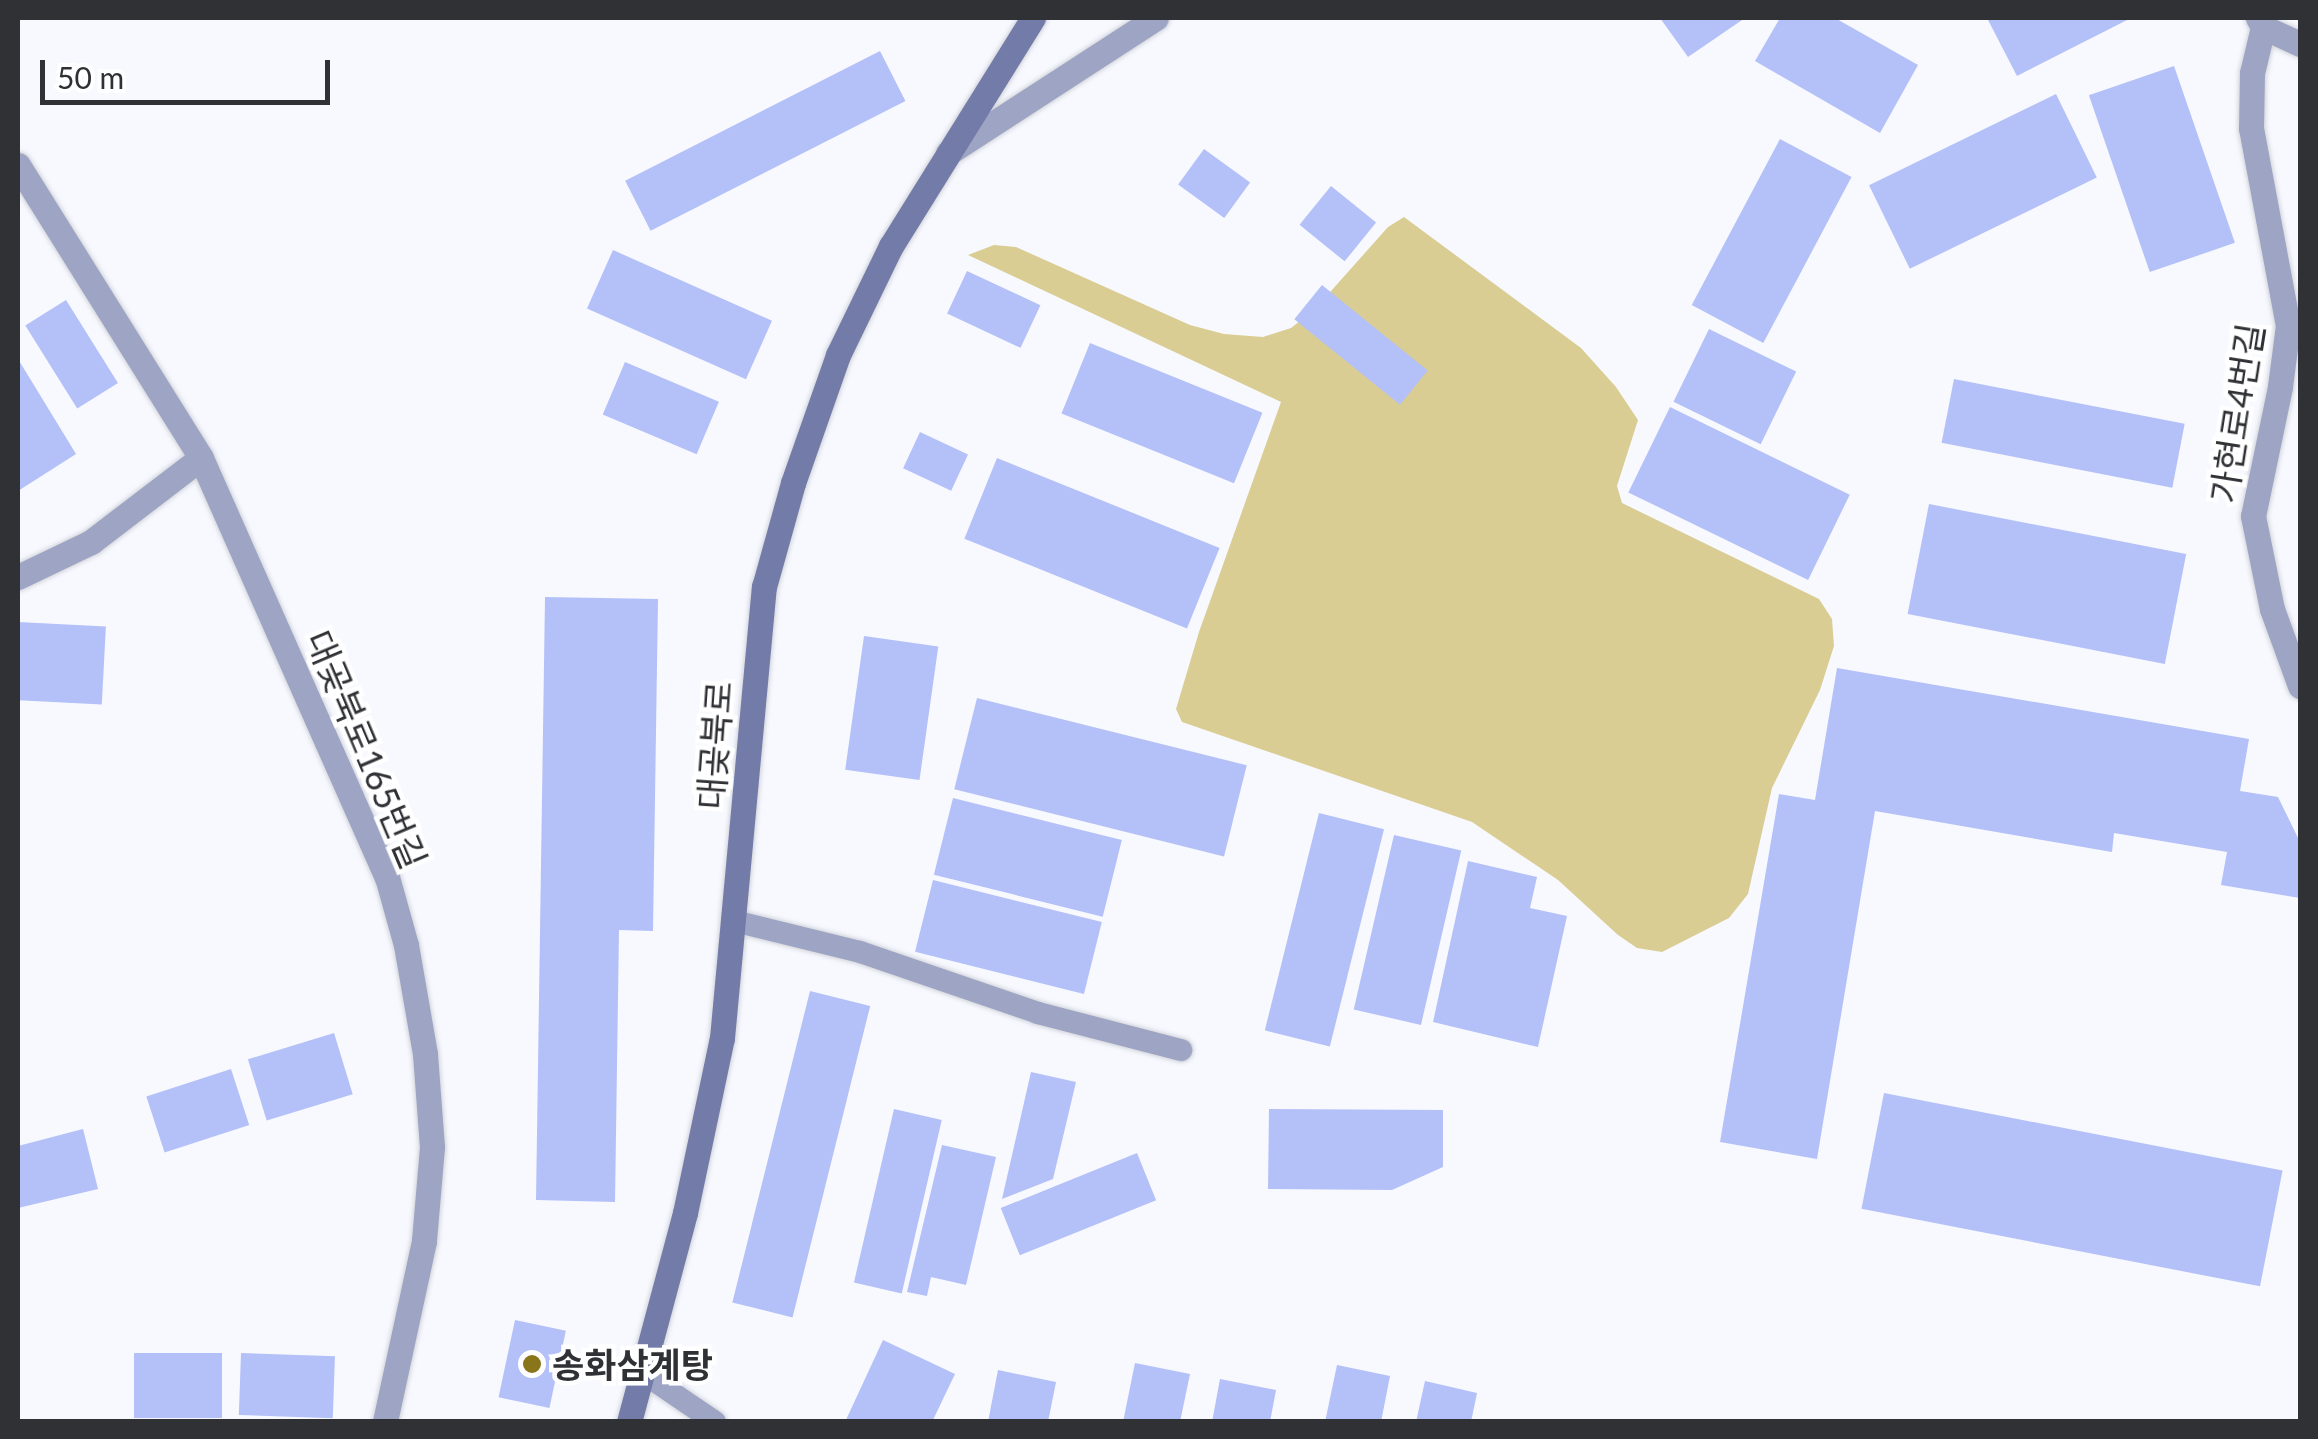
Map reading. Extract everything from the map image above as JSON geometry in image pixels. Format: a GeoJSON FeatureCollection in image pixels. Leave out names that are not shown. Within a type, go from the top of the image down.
{"type":"FeatureCollection","features":[{"type":"Feature","properties":{"kind":"street","name":"대곶북로"},"geometry":{"type":"LineString","coordinates":[[629,1422],[685,1213],[722,1038],[752,701],[768,570],[838,355],[891,246],[1033,18]]}},
{"type":"Feature","properties":{"kind":"street","name":"대곶북로"},"geometry":{"type":"LineString","coordinates":[[948,153],[1156,18]]}},
{"type":"Feature","properties":{"kind":"street","name":"가현로4번길"},"geometry":{"type":"LineString","coordinates":[[2300,44],[2260,22],[2252,73],[2251,128],[2288,325],[2280,387],[2253,516],[2272,609],[2300,686]]}},
{"type":"Feature","properties":{"kind":"street","name":"대곶북로165번길"},"geometry":{"type":"LineString","coordinates":[[18,166],[201,458],[386,877],[406,945],[425,1054],[432,1147],[424,1241],[385,1422]]}},
{"type":"Feature","properties":{"kind":"street"},"geometry":{"type":"LineString","coordinates":[[18,577],[91,542],[201,458]]}},
{"type":"Feature","properties":{"kind":"lane"},"geometry":{"type":"LineString","coordinates":[[734,921],[860,952],[1038,1012],[1181,1050]]}},
{"type":"Feature","properties":{"kind":"lane"},"geometry":{"type":"LineString","coordinates":[[643,1373],[715,1422]]}},
{"type":"Feature","properties":{"kind":"shaded area"},"geometry":{"type":"Polygon","coordinates":[[[1404,217],[1581,348],[1616,387],[1638,420],[1617,486],[1622,503],[1819,599],[1832,619],[1834,646],[1820,690],[1772,788],[1748,894],[1729,918],[1662,952],[1637,948],[1618,935],[1558,880],[1472,822],[1182,722],[1176,709],[1199,632],[1281,402],[968,255],[994,245],[1016,247],[1190,325],[1224,334],[1263,337],[1291,328],[1315,309],[1388,227],[1404,217]]]}},
{"type":"Feature","properties":{"kind":"building"},"geometry":{"type":"Polygon","coordinates":[[[1660,18],[1745,18],[1688,57],[1660,18]]]}},
{"type":"Feature","properties":{"kind":"building"},"geometry":{"type":"Polygon","coordinates":[[[1780,18],[1835,18],[1918,65],[1880,133],[1755,61],[1780,18]]]}},
{"type":"Feature","properties":{"kind":"building"},"geometry":{"type":"Polygon","coordinates":[[[1987,18],[2131,18],[2017,76],[1987,18]]]}},
{"type":"Feature","properties":{"kind":"building"},"geometry":{"type":"Polygon","coordinates":[[[880,51],[905,101],[651,231],[625,181],[880,51]]]}},
{"type":"Feature","properties":{"kind":"building"},"geometry":{"type":"Polygon","coordinates":[[[2174,66],[2235,243],[2150,272],[2089,95],[2174,66]]]}},
{"type":"Feature","properties":{"kind":"building"},"geometry":{"type":"Polygon","coordinates":[[[2056,94],[2097,178],[1910,269],[1869,185],[2056,94]]]}},
{"type":"Feature","properties":{"kind":"building"},"geometry":{"type":"Polygon","coordinates":[[[1780,139],[1852,177],[1763,343],[1692,305],[1780,139]]]}},
{"type":"Feature","properties":{"kind":"building"},"geometry":{"type":"Polygon","coordinates":[[[1204,149],[1250,183],[1224,218],[1178,185],[1204,149]]]}},
{"type":"Feature","properties":{"kind":"building"},"geometry":{"type":"Polygon","coordinates":[[[1331,186],[1376,223],[1345,261],[1300,225],[1331,186]]]}},
{"type":"Feature","properties":{"kind":"building"},"geometry":{"type":"Polygon","coordinates":[[[613,250],[772,321],[746,379],[587,308],[613,250]]]}},
{"type":"Feature","properties":{"kind":"building"},"geometry":{"type":"Polygon","coordinates":[[[967,271],[1040,305],[1021,348],[947,314],[967,271]]]}},
{"type":"Feature","properties":{"kind":"building"},"geometry":{"type":"Polygon","coordinates":[[[1322,285],[1428,371],[1400,405],[1294,319],[1322,285]]]}},
{"type":"Feature","properties":{"kind":"building"},"geometry":{"type":"Polygon","coordinates":[[[66,300],[118,383],[77,409],[25,325],[66,300]]]}},
{"type":"Feature","properties":{"kind":"building"},"geometry":{"type":"Polygon","coordinates":[[[1709,329],[1796,372],[1761,444],[1673,402],[1709,329]]]}},
{"type":"Feature","properties":{"kind":"building"},"geometry":{"type":"Polygon","coordinates":[[[1090,343],[1262,413],[1234,483],[1062,413],[1090,343]]]}},
{"type":"Feature","properties":{"kind":"building"},"geometry":{"type":"Polygon","coordinates":[[[18,359],[76,454],[18,491],[18,359]]]}},
{"type":"Feature","properties":{"kind":"building"},"geometry":{"type":"Polygon","coordinates":[[[625,362],[719,402],[697,454],[603,414],[625,362]]]}},
{"type":"Feature","properties":{"kind":"building"},"geometry":{"type":"Polygon","coordinates":[[[1954,379],[2185,424],[2172,488],[1942,443],[1954,379]]]}},
{"type":"Feature","properties":{"kind":"building"},"geometry":{"type":"Polygon","coordinates":[[[1670,407],[1850,495],[1808,580],[1628,492],[1670,407]]]}},
{"type":"Feature","properties":{"kind":"building"},"geometry":{"type":"Polygon","coordinates":[[[920,432],[968,454],[951,491],[903,468],[920,432]]]}},
{"type":"Feature","properties":{"kind":"building"},"geometry":{"type":"Polygon","coordinates":[[[997,458],[1220,548],[1187,629],[964,539],[997,458]]]}},
{"type":"Feature","properties":{"kind":"building"},"geometry":{"type":"Polygon","coordinates":[[[1929,504],[2186,554],[2165,664],[1908,614],[1929,504]]]}},
{"type":"Feature","properties":{"kind":"building"},"geometry":{"type":"Polygon","coordinates":[[[545,597],[658,599],[653,931],[619,930],[615,1202],[536,1200],[545,597]]]}},
{"type":"Feature","properties":{"kind":"building"},"geometry":{"type":"Polygon","coordinates":[[[18,622],[106,627],[102,704],[18,700],[18,622]]]}},
{"type":"Feature","properties":{"kind":"building"},"geometry":{"type":"Polygon","coordinates":[[[864,636],[938,646],[919,780],[845,770],[864,636]]]}},
{"type":"Feature","properties":{"kind":"building"},"geometry":{"type":"Polygon","coordinates":[[[1837,668],[2249,739],[2240,791],[2278,797],[2300,842],[2300,898],[2221,885],[2227,852],[2114,833],[2112,852],[1875,811],[1817,1159],[1720,1142],[1779,794],[1815,800],[1837,668]]]}},
{"type":"Feature","properties":{"kind":"building"},"geometry":{"type":"Polygon","coordinates":[[[977,698],[1247,765],[1224,856],[954,789],[977,698]]]}},
{"type":"Feature","properties":{"kind":"building"},"geometry":{"type":"Polygon","coordinates":[[[953,798],[1122,840],[1103,917],[934,875],[953,798]]]}},
{"type":"Feature","properties":{"kind":"building"},"geometry":{"type":"Polygon","coordinates":[[[1319,813],[1384,829],[1330,1047],[1265,1030],[1319,813]]]}},
{"type":"Feature","properties":{"kind":"building"},"geometry":{"type":"Polygon","coordinates":[[[1394,835],[1461,851],[1421,1025],[1354,1009],[1394,835]]]}},
{"type":"Feature","properties":{"kind":"building"},"geometry":{"type":"Polygon","coordinates":[[[1468,861],[1537,877],[1530,908],[1567,916],[1538,1047],[1433,1022],[1468,861]]]}},
{"type":"Feature","properties":{"kind":"building"},"geometry":{"type":"Polygon","coordinates":[[[933,880],[1102,922],[1084,994],[915,952],[933,880]]]}},
{"type":"Feature","properties":{"kind":"building"},"geometry":{"type":"Polygon","coordinates":[[[810,991],[870,1006],[793,1317],[732,1302],[810,991]]]}},
{"type":"Feature","properties":{"kind":"building"},"geometry":{"type":"Polygon","coordinates":[[[334,1033],[353,1094],[267,1121],[248,1059],[334,1033]]]}},
{"type":"Feature","properties":{"kind":"building"},"geometry":{"type":"Polygon","coordinates":[[[231,1069],[249,1125],[165,1153],[146,1097],[231,1069]]]}},
{"type":"Feature","properties":{"kind":"building"},"geometry":{"type":"Polygon","coordinates":[[[1031,1072],[1076,1082],[1053,1179],[1002,1199],[1031,1072]]]}},
{"type":"Feature","properties":{"kind":"building"},"geometry":{"type":"Polygon","coordinates":[[[1884,1093],[2283,1170],[2260,1286],[1861,1209],[1884,1093]]]}},
{"type":"Feature","properties":{"kind":"building"},"geometry":{"type":"Polygon","coordinates":[[[894,1109],[942,1120],[902,1293],[854,1282],[894,1109]]]}},
{"type":"Feature","properties":{"kind":"building"},"geometry":{"type":"Polygon","coordinates":[[[1269,1109],[1443,1110],[1443,1167],[1392,1190],[1268,1189],[1269,1109]]]}},
{"type":"Feature","properties":{"kind":"building"},"geometry":{"type":"Polygon","coordinates":[[[83,1129],[98,1189],[18,1208],[18,1146],[83,1129]]]}},
{"type":"Feature","properties":{"kind":"building"},"geometry":{"type":"Polygon","coordinates":[[[942,1145],[996,1157],[966,1285],[931,1277],[927,1296],[907,1292],[942,1145]]]}},
{"type":"Feature","properties":{"kind":"building"},"geometry":{"type":"Polygon","coordinates":[[[1137,1153],[1156,1200],[1020,1255],[1001,1208],[1137,1153]]]}},
{"type":"Feature","properties":{"kind":"building","name":"송화삼계탕"},"geometry":{"type":"Polygon","coordinates":[[[515,1320],[566,1331],[549,1408],[499,1397],[515,1320]]]}},
{"type":"Feature","properties":{"kind":"building"},"geometry":{"type":"Polygon","coordinates":[[[883,1340],[955,1374],[932,1422],[845,1422],[883,1340]]]}},
{"type":"Feature","properties":{"kind":"building"},"geometry":{"type":"Polygon","coordinates":[[[134,1353],[222,1353],[222,1418],[134,1418],[134,1353]]]}},
{"type":"Feature","properties":{"kind":"building"},"geometry":{"type":"Polygon","coordinates":[[[241,1353],[335,1356],[333,1418],[239,1415],[241,1353]]]}},
{"type":"Feature","properties":{"kind":"building"},"geometry":{"type":"Polygon","coordinates":[[[1135,1363],[1190,1374],[1180,1422],[1123,1422],[1135,1363]]]}},
{"type":"Feature","properties":{"kind":"building"},"geometry":{"type":"Polygon","coordinates":[[[1337,1365],[1390,1376],[1381,1422],[1325,1422],[1337,1365]]]}},
{"type":"Feature","properties":{"kind":"building"},"geometry":{"type":"Polygon","coordinates":[[[998,1370],[1056,1382],[1048,1422],[988,1422],[998,1370]]]}},
{"type":"Feature","properties":{"kind":"building"},"geometry":{"type":"Polygon","coordinates":[[[1220,1379],[1276,1390],[1270,1422],[1212,1422],[1220,1379]]]}},
{"type":"Feature","properties":{"kind":"building"},"geometry":{"type":"Polygon","coordinates":[[[1425,1381],[1477,1393],[1471,1422],[1416,1422],[1425,1381]]]}},
{"type":"Feature","properties":{"kind":"place","name":"송화삼계탕"},"geometry":{"type":"Point","coordinates":[532,1364]}}]}
